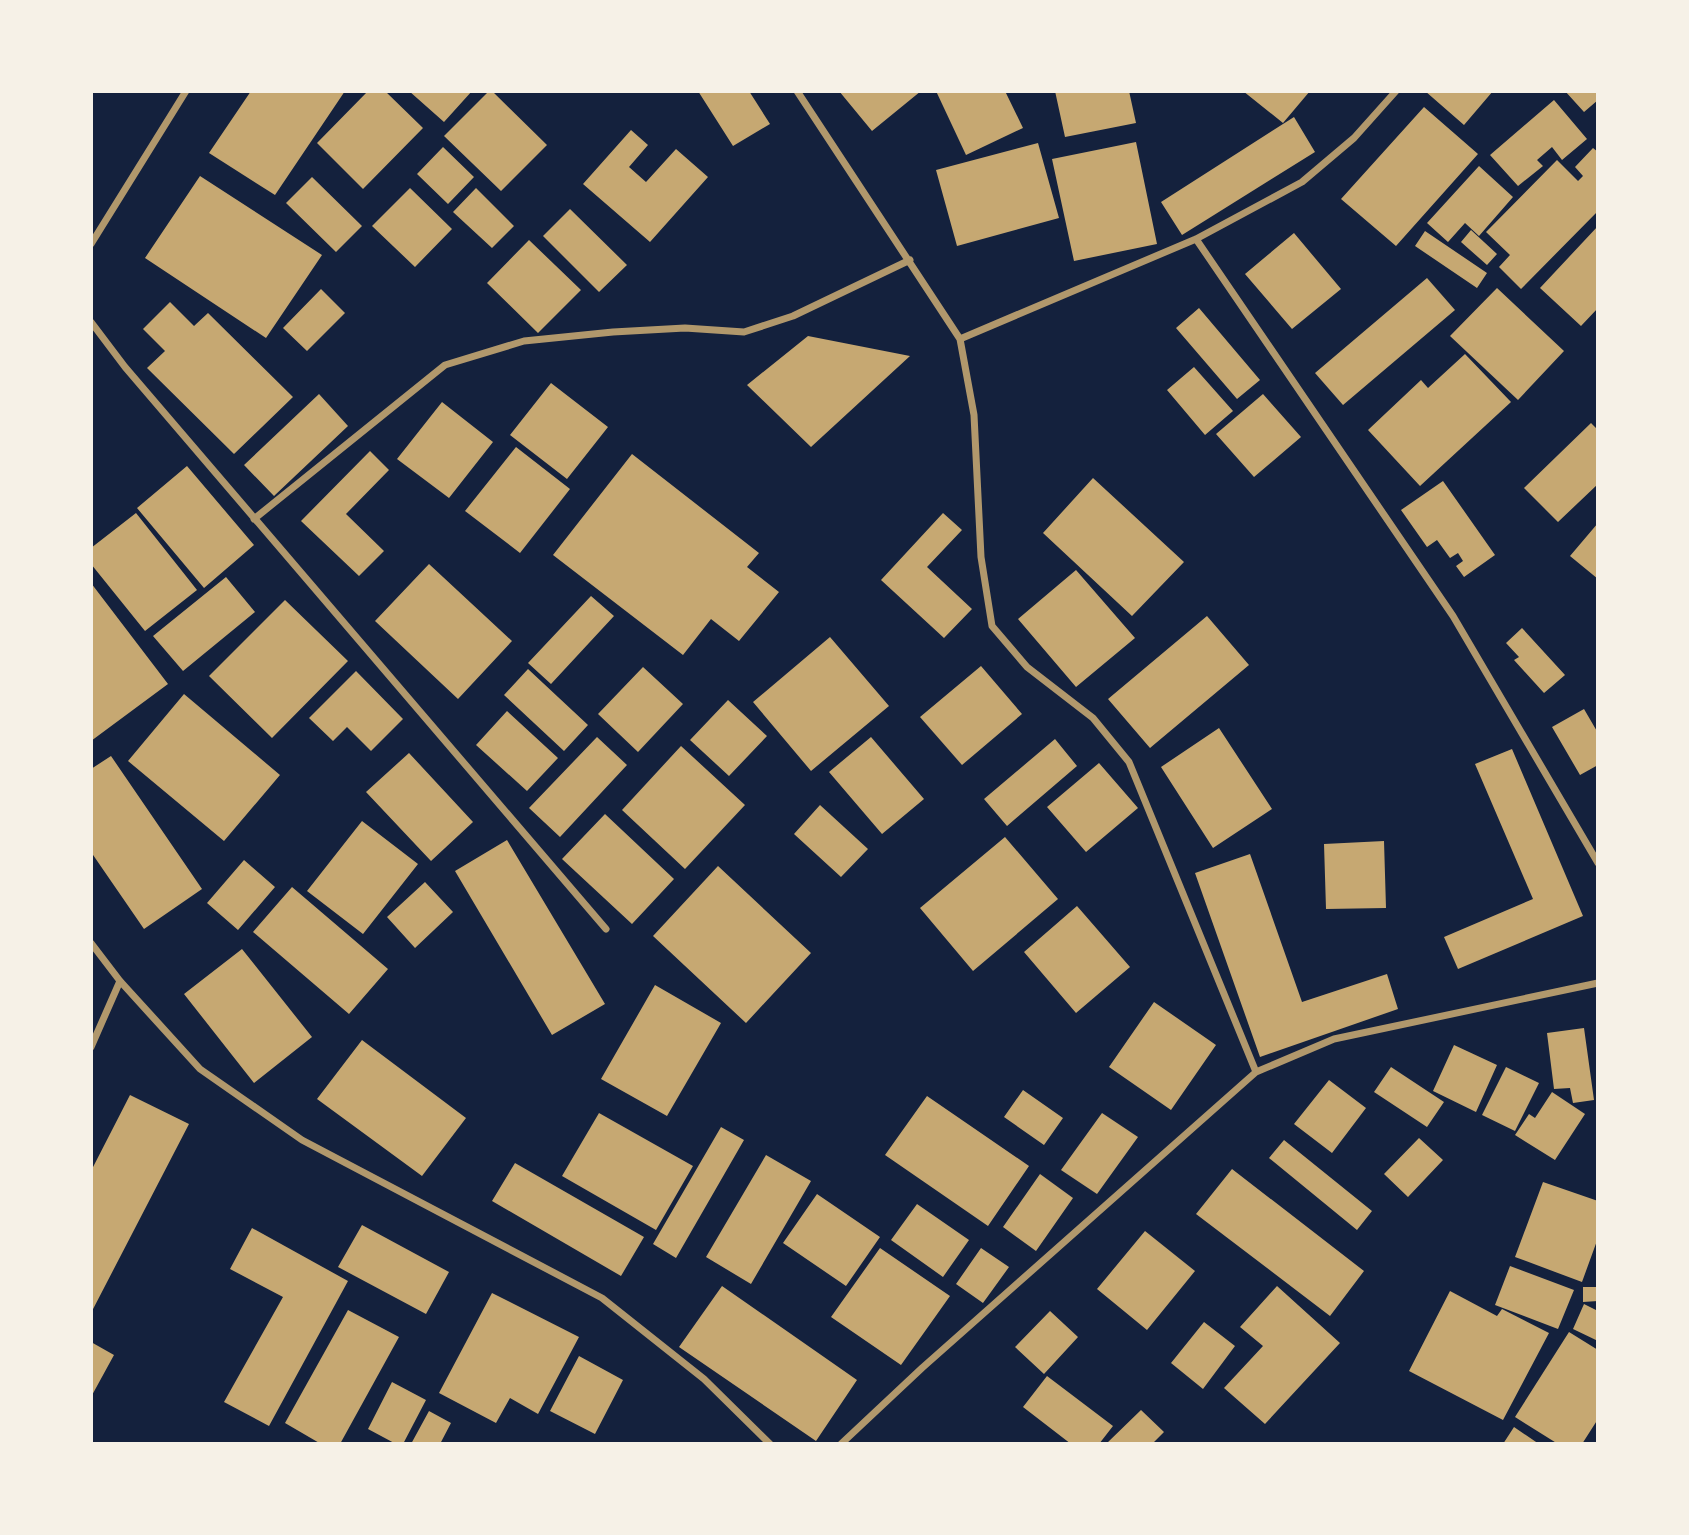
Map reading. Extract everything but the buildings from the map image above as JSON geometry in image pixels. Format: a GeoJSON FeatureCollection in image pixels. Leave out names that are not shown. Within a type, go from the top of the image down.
{"type":"FeatureCollection","features":[{"type":"Feature","properties":{"kind":"street"},"geometry":{"type":"LineString","coordinates":[[91,244],[186,91]]}},
{"type":"Feature","properties":{"kind":"street"},"geometry":{"type":"LineString","coordinates":[[797,91],[960,339],[974,415],[981,557],[992,626],[1027,667],[1093,718],[1129,762],[1256,1072]]}},
{"type":"Feature","properties":{"kind":"street"},"geometry":{"type":"LineString","coordinates":[[960,339],[1196,239],[1302,182],[1354,138],[1396,91]]}},
{"type":"Feature","properties":{"kind":"street"},"geometry":{"type":"LineString","coordinates":[[1196,239],[1453,615],[1598,863]]}},
{"type":"Feature","properties":{"kind":"street"},"geometry":{"type":"LineString","coordinates":[[254,519],[445,365],[524,341],[685,328],[744,332],[793,316],[910,260]]}},
{"type":"Feature","properties":{"kind":"street"},"geometry":{"type":"LineString","coordinates":[[91,322],[125,367],[606,929]]}},
{"type":"Feature","properties":{"kind":"street"},"geometry":{"type":"LineString","coordinates":[[91,943],[120,981],[200,1069],[302,1140],[602,1298],[704,1379],[771,1444]]}},
{"type":"Feature","properties":{"kind":"street"},"geometry":{"type":"LineString","coordinates":[[91,1047],[120,981]]}},
{"type":"Feature","properties":{"kind":"street"},"geometry":{"type":"LineString","coordinates":[[841,1444],[922,1368],[1256,1072],[1334,1039],[1598,984]]}}]}
